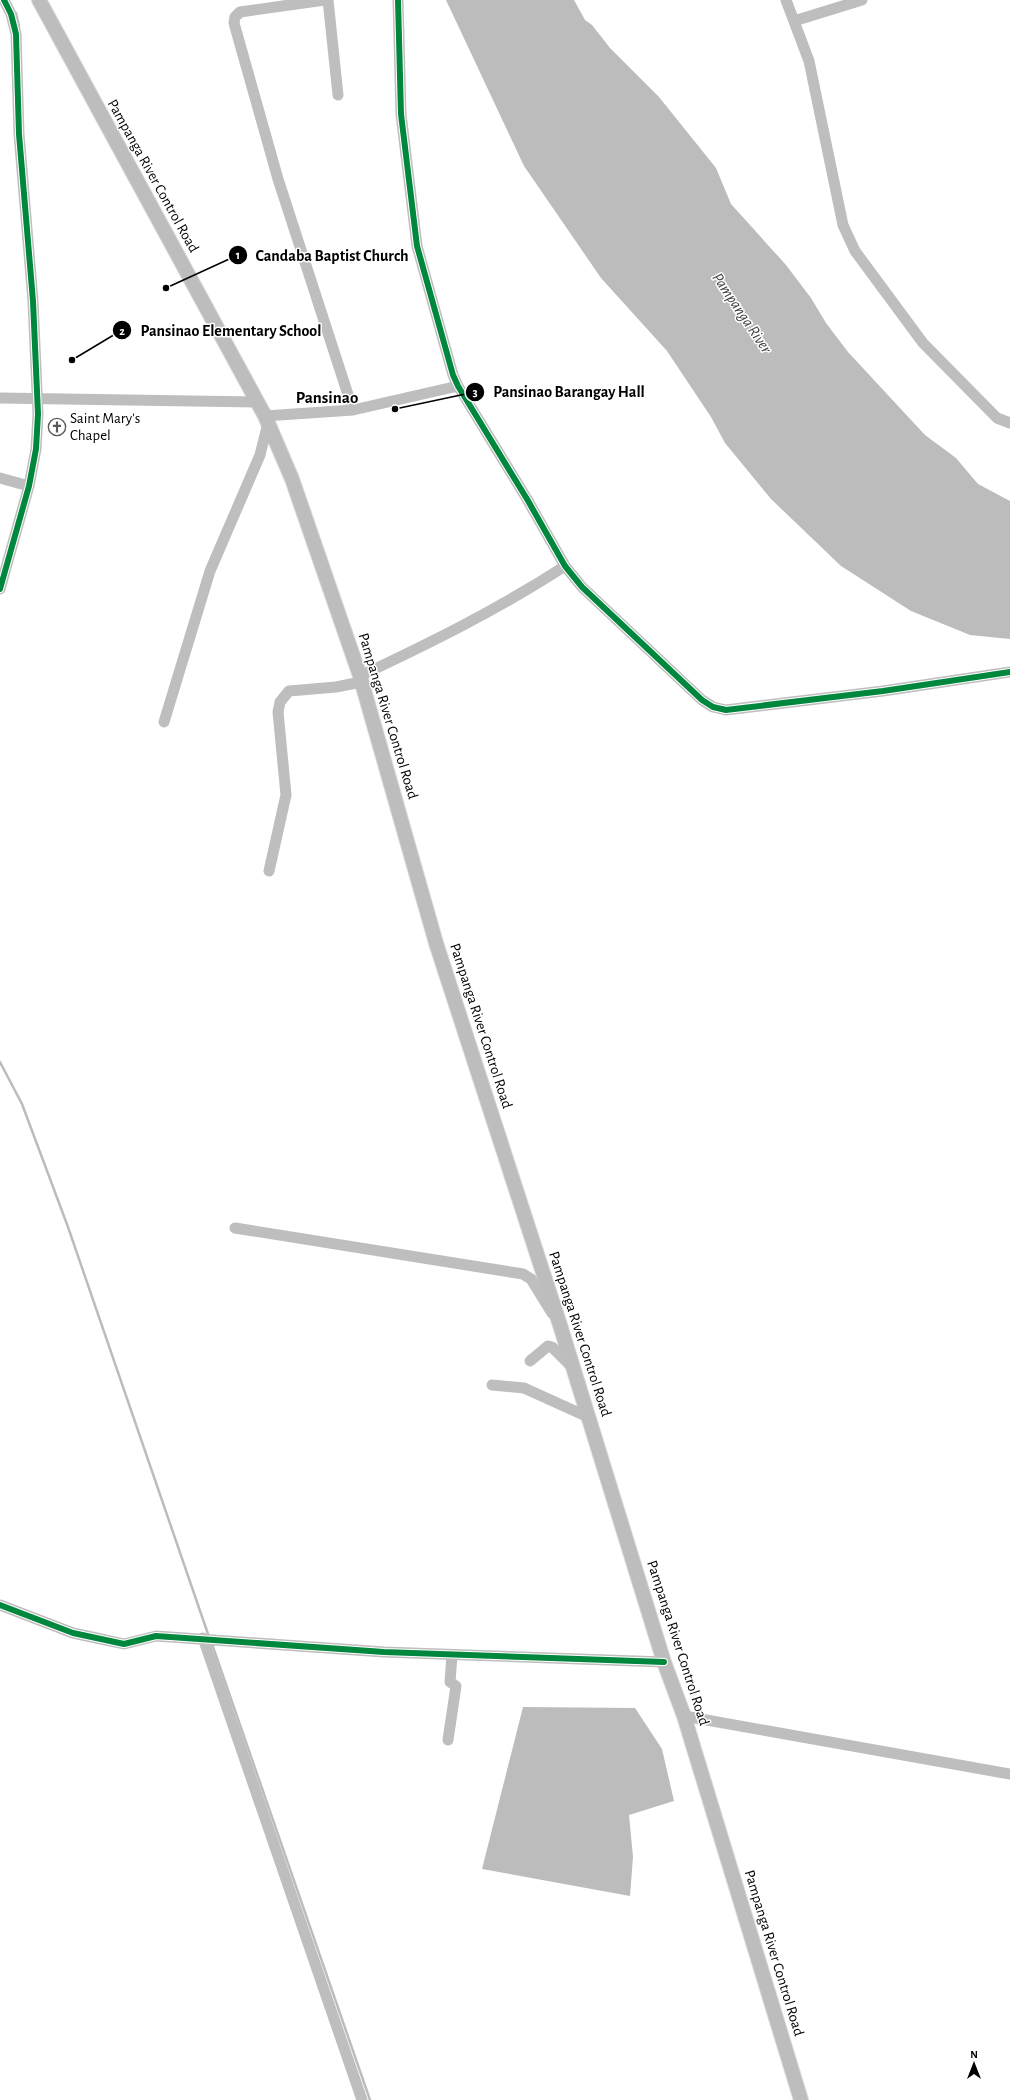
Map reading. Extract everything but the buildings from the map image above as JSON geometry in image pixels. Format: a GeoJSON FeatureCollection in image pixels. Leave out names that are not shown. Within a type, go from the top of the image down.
{"type":"FeatureCollection","features":[{"type":"Feature","properties":{"kind":"main road","name":"Pampanga River Control Road"},"geometry":{"type":"LineString","coordinates":[[39,0],[267,419],[292,479],[360,679],[436,943],[560,1325],[664,1662],[684,1716],[801,2100]]}},
{"type":"Feature","properties":{"kind":"street"},"geometry":{"type":"LineString","coordinates":[[0,589],[29,486],[38,430],[38,399],[33,301],[19,134],[16,34],[13,19],[4,0]]}},
{"type":"Feature","properties":{"kind":"street"},"geometry":{"type":"LineString","coordinates":[[338,94],[326,0],[240,12],[235,17],[234,23],[278,179],[353,410]]}},
{"type":"Feature","properties":{"kind":"street"},"geometry":{"type":"LineString","coordinates":[[398,0],[401,114],[417,246],[458,386],[527,499],[564,566],[582,587],[702,700],[713,707],[726,710],[883,691],[1010,672]]}},
{"type":"Feature","properties":{"kind":"street"},"geometry":{"type":"LineString","coordinates":[[786,0],[808,61],[818,98],[844,225],[855,251],[923,342],[997,418],[1010,423]]}},
{"type":"Feature","properties":{"kind":"street"},"geometry":{"type":"LineString","coordinates":[[794,21],[862,0]]}},
{"type":"Feature","properties":{"kind":"street"},"geometry":{"type":"LineString","coordinates":[[164,722],[210,571],[260,455],[267,419],[353,410],[458,386]]}},
{"type":"Feature","properties":{"kind":"street"},"geometry":{"type":"LineString","coordinates":[[0,398],[257,402]]}},
{"type":"Feature","properties":{"kind":"street"},"geometry":{"type":"LineString","coordinates":[[0,478],[29,486]]}},
{"type":"Feature","properties":{"kind":"street"},"geometry":{"type":"LineString","coordinates":[[269,871],[286,795],[278,712],[280,702],[289,691],[336,687],[360,679],[451,633],[517,596],[564,566]]}},
{"type":"Feature","properties":{"kind":"street"},"geometry":{"type":"LineString","coordinates":[[234,1228],[523,1274],[531,1279],[560,1325]]}},
{"type":"Feature","properties":{"kind":"street"},"geometry":{"type":"LineString","coordinates":[[530,1361],[548,1346],[552,1347],[573,1368]]}},
{"type":"Feature","properties":{"kind":"street"},"geometry":{"type":"LineString","coordinates":[[492,1385],[524,1388],[588,1416]]}},
{"type":"Feature","properties":{"kind":"street"},"geometry":{"type":"LineString","coordinates":[[0,1605],[73,1633],[124,1644],[132,1643],[149,1636],[203,1638],[384,1652],[664,1662]]}},
{"type":"Feature","properties":{"kind":"street"},"geometry":{"type":"LineString","coordinates":[[203,1638],[362,2100]]}},
{"type":"Feature","properties":{"kind":"street"},"geometry":{"type":"LineString","coordinates":[[448,1740],[456,1686],[450,1682],[452,1655]]}},
{"type":"Feature","properties":{"kind":"street"},"geometry":{"type":"LineString","coordinates":[[684,1716],[1010,1774]]}},
{"type":"Feature","properties":{"kind":"water","name":"Pampanga River"},"geometry":{"type":"Polygon","coordinates":[[[446,0],[574,0],[585,20],[592,25],[610,48],[659,97],[716,168],[731,204],[786,265],[811,298],[826,323],[848,352],[925,435],[956,458],[978,484],[1010,501],[1010,639],[970,635],[911,611],[841,566],[771,499],[725,443],[711,417],[667,351],[601,278],[524,166],[446,0]]]}},
{"type":"Feature","properties":{"kind":"water"},"geometry":{"type":"Polygon","coordinates":[[[523,1707],[635,1708],[662,1749],[674,1801],[629,1815],[633,1857],[630,1896],[482,1869],[523,1707]]]}},
{"type":"Feature","properties":{"kind":"waterway"},"geometry":{"type":"LineString","coordinates":[[16,13],[19,26]]}},
{"type":"Feature","properties":{"kind":"waterway"},"geometry":{"type":"LineString","coordinates":[[0,1062],[22,1104],[68,1227],[208,1634]]}},
{"type":"Feature","properties":{"kind":"waterway"},"geometry":{"type":"LineString","coordinates":[[212,1644],[370,2100]]}},
{"type":"Feature","properties":{"kind":"cycle path"},"geometry":{"type":"LineString","coordinates":[[0,589],[29,486],[36,449],[38,414],[33,301],[19,134],[16,34],[11,14],[4,0]]}},
{"type":"Feature","properties":{"kind":"cycle path"},"geometry":{"type":"LineString","coordinates":[[398,0],[401,114],[417,246],[453,375],[458,386],[527,499],[565,566],[582,587],[702,700],[713,707],[726,710],[883,691],[1010,672]]}},
{"type":"Feature","properties":{"kind":"cycle path"},"geometry":{"type":"LineString","coordinates":[[0,1605],[73,1633],[124,1644],[156,1636],[384,1652],[664,1662]]}},
{"type":"Feature","properties":{"kind":"place","name":"Candaba Baptist Church"},"geometry":{"type":"Point","coordinates":[166,288]}},
{"type":"Feature","properties":{"kind":"place","name":"Pansinao Elementary School"},"geometry":{"type":"Point","coordinates":[72,360]}},
{"type":"Feature","properties":{"kind":"place","name":"Pansinao Barangay Hall"},"geometry":{"type":"Point","coordinates":[395,409]}},
{"type":"Feature","properties":{"kind":"place","name":"Saint Mary's Chapel"},"geometry":{"type":"Point","coordinates":[57,427]}},
{"type":"Feature","properties":{"kind":"district","name":"Pansinao"},"geometry":{"type":"Point","coordinates":[327,397]}}]}
